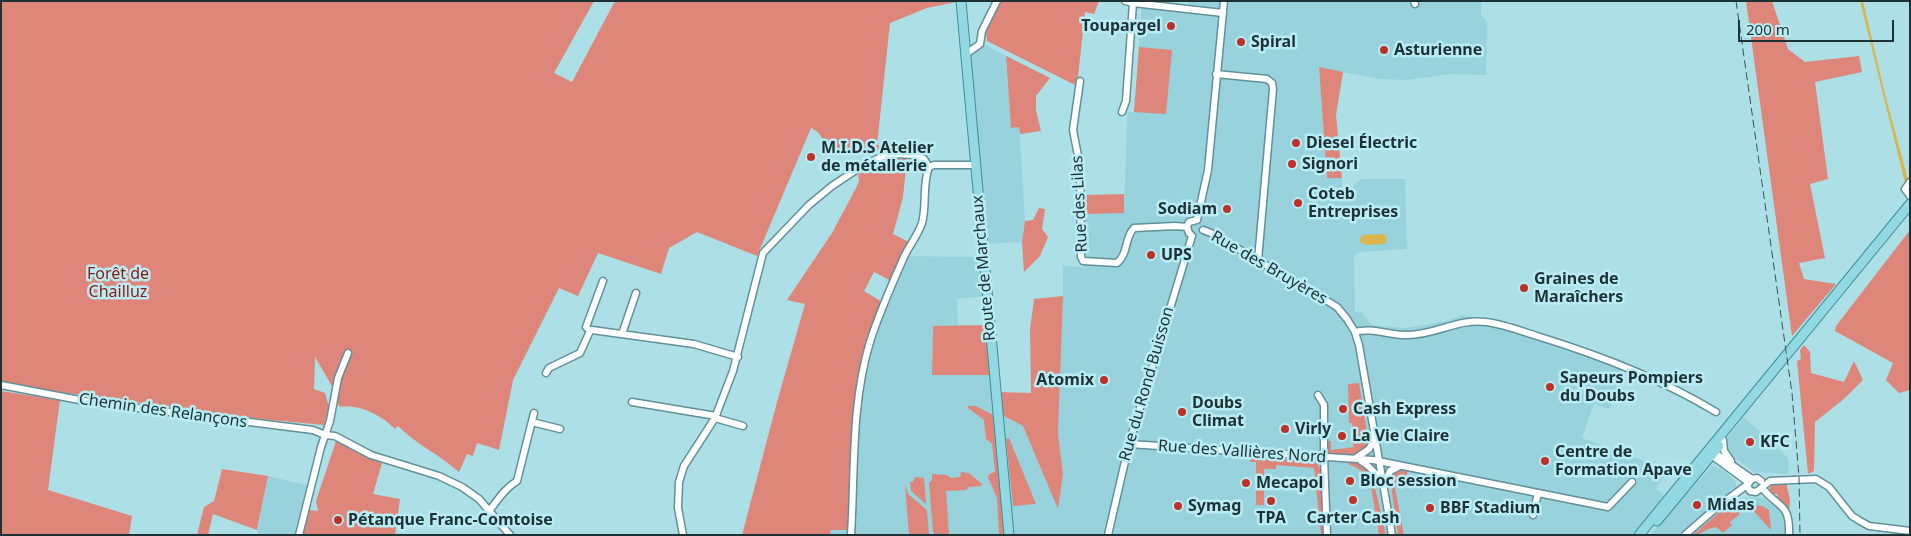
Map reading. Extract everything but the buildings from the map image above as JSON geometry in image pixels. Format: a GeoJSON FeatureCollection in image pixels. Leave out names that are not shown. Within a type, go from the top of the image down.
{"type":"FeatureCollection","features":[{"type":"Feature","properties":{"kind":"main road","name":"Route de Marchaux"},"geometry":{"type":"LineString","coordinates":[[961,1],[1009,535]]}},
{"type":"Feature","properties":{"kind":"main road"},"geometry":{"type":"LineString","coordinates":[[1646,535],[1713,455],[1780,360],[1910,204]]}},
{"type":"Feature","properties":{"kind":"main road"},"geometry":{"type":"LineString","coordinates":[[1638,535],[1713,455],[1723,440],[1910,211]]}},
{"type":"Feature","properties":{"kind":"street"},"geometry":{"type":"LineString","coordinates":[[966,54],[978,47],[982,31],[997,1]]}},
{"type":"Feature","properties":{"kind":"street"},"geometry":{"type":"LineString","coordinates":[[1125,1],[1223,13]]}},
{"type":"Feature","properties":{"kind":"street","name":"Rue des Bruyères"},"geometry":{"type":"LineString","coordinates":[[1197,220],[1208,170],[1224,1]]}},
{"type":"Feature","properties":{"kind":"street"},"geometry":{"type":"LineString","coordinates":[[1122,112],[1126,101],[1133,3]]}},
{"type":"Feature","properties":{"kind":"street"},"geometry":{"type":"LineString","coordinates":[[965,44],[980,41]]}},
{"type":"Feature","properties":{"kind":"street"},"geometry":{"type":"LineString","coordinates":[[1216,74],[1267,78],[1272,83],[1258,260]]}},
{"type":"Feature","properties":{"kind":"street","name":"Rue des Lilas"},"geometry":{"type":"LineString","coordinates":[[1080,81],[1074,130],[1080,166],[1081,257],[1083,261],[1117,262],[1124,255],[1129,234],[1134,228],[1187,227]]}},
{"type":"Feature","properties":{"kind":"street"},"geometry":{"type":"LineString","coordinates":[[683,535],[678,508],[679,482],[684,466],[715,417],[738,357],[763,253],[809,205],[832,186],[859,168],[881,156],[896,154],[912,155],[924,159],[929,167],[925,180],[924,212],[921,224],[905,255],[870,342],[857,406],[851,535]]}},
{"type":"Feature","properties":{"kind":"street"},"geometry":{"type":"LineString","coordinates":[[929,167],[939,164],[975,165]]}},
{"type":"Feature","properties":{"kind":"street"},"geometry":{"type":"LineString","coordinates":[[1910,182],[1905,189],[1910,196]]}},
{"type":"Feature","properties":{"kind":"street","name":"Rue des Bruyères"},"geometry":{"type":"LineString","coordinates":[[1204,230],[1198,236],[1192,236],[1187,227],[1189,222],[1197,220],[1202,223],[1204,230],[1337,307],[1355,332],[1359,345],[1392,535]]}},
{"type":"Feature","properties":{"kind":"street","name":"Rue du Rond Buisson"},"geometry":{"type":"LineString","coordinates":[[1108,535],[1129,444],[1192,236]]}},
{"type":"Feature","properties":{"kind":"street"},"geometry":{"type":"LineString","coordinates":[[590,332],[586,327],[603,281]]}},
{"type":"Feature","properties":{"kind":"street"},"geometry":{"type":"LineString","coordinates":[[622,334],[636,293]]}},
{"type":"Feature","properties":{"kind":"street"},"geometry":{"type":"LineString","coordinates":[[1355,332],[1370,331],[1408,336],[1438,330],[1466,321],[1486,322],[1550,340],[1638,371],[1676,389],[1716,412]]}},
{"type":"Feature","properties":{"kind":"street"},"geometry":{"type":"LineString","coordinates":[[546,373],[550,368],[580,354],[592,330],[694,344],[738,357]]}},
{"type":"Feature","properties":{"kind":"street"},"geometry":{"type":"LineString","coordinates":[[299,535],[315,468],[330,421],[338,378],[348,353]]}},
{"type":"Feature","properties":{"kind":"street","name":"Chemin des Relançons"},"geometry":{"type":"LineString","coordinates":[[1,385],[90,402],[313,430],[325,435],[335,436],[371,455],[452,481],[471,493],[510,535]]}},
{"type":"Feature","properties":{"kind":"street"},"geometry":{"type":"LineString","coordinates":[[1318,395],[1324,405],[1327,535]]}},
{"type":"Feature","properties":{"kind":"street"},"geometry":{"type":"LineString","coordinates":[[632,402],[715,417],[743,426]]}},
{"type":"Feature","properties":{"kind":"street"},"geometry":{"type":"LineString","coordinates":[[489,511],[498,497],[517,481],[534,413]]}},
{"type":"Feature","properties":{"kind":"street"},"geometry":{"type":"LineString","coordinates":[[532,422],[560,429]]}},
{"type":"Feature","properties":{"kind":"street"},"geometry":{"type":"LineString","coordinates":[[1375,438],[1369,449],[1355,458],[1367,465],[1382,479]]}},
{"type":"Feature","properties":{"kind":"street"},"geometry":{"type":"LineString","coordinates":[[1723,440],[1724,451],[1735,467]]}},
{"type":"Feature","properties":{"kind":"street","name":"Rue des Vallières Nord"},"geometry":{"type":"LineString","coordinates":[[1129,444],[1379,461],[1608,507],[1632,482]]}},
{"type":"Feature","properties":{"kind":"street"},"geometry":{"type":"LineString","coordinates":[[1377,450],[1385,458],[1400,465]]}},
{"type":"Feature","properties":{"kind":"street"},"geometry":{"type":"LineString","coordinates":[[1713,455],[1735,467],[1786,510],[1789,515],[1789,535]]}},
{"type":"Feature","properties":{"kind":"street"},"geometry":{"type":"LineString","coordinates":[[1713,455],[1755,485]]}},
{"type":"Feature","properties":{"kind":"street"},"geometry":{"type":"LineString","coordinates":[[1384,489],[1386,478],[1390,471],[1400,465]]}},
{"type":"Feature","properties":{"kind":"street"},"geometry":{"type":"LineString","coordinates":[[1685,535],[1717,507],[1737,493],[1769,478],[1778,480],[1816,479],[1829,487],[1852,516],[1860,522],[1869,526],[1910,531]]}},
{"type":"Feature","properties":{"kind":"street"},"geometry":{"type":"LineString","coordinates":[[1534,515],[1538,493]]}},
{"type":"Feature","properties":{"kind":"shaded area"},"geometry":{"type":"Polygon","coordinates":[[[1142,1],[1188,5],[1189,1],[1481,1],[1481,15],[1487,22],[1486,75],[1450,74],[1407,80],[1381,79],[1319,68],[1327,178],[1342,178],[1341,198],[1361,179],[1405,179],[1407,249],[1360,252],[1354,256],[1355,312],[1362,312],[1371,325],[1406,328],[1446,321],[1462,315],[1506,324],[1625,361],[1610,409],[1594,404],[1582,438],[1668,470],[1656,489],[1663,493],[1663,497],[1632,535],[830,535],[831,529],[848,530],[855,397],[870,337],[902,256],[979,257],[984,296],[957,299],[958,326],[933,326],[932,374],[998,375],[1000,414],[1023,426],[1058,508],[1063,474],[1058,434],[1063,265],[1084,268],[1085,214],[1124,212],[1127,122],[1128,112],[1134,112],[1142,1]]]}},
{"type":"Feature","properties":{"kind":"shaded area"},"geometry":{"type":"Polygon","coordinates":[[[1860,1],[1863,1],[1908,180],[1905,183],[1860,1]]]}},
{"type":"Feature","properties":{"kind":"shaded area"},"geometry":{"type":"Polygon","coordinates":[[[984,44],[1006,56],[1011,128],[1019,127],[1025,221],[1022,242],[987,244],[970,57],[984,44]]]}},
{"type":"Feature","properties":{"kind":"shaded area"},"geometry":{"type":"Polygon","coordinates":[[[1384,234],[1387,239],[1385,244],[1366,245],[1360,242],[1360,238],[1363,235],[1384,234]]]}},
{"type":"Feature","properties":{"kind":"shaded area"},"geometry":{"type":"Polygon","coordinates":[[[1744,417],[1788,458],[1789,474],[1754,472],[1728,453],[1726,444],[1728,437],[1744,417]]]}},
{"type":"Feature","properties":{"kind":"shaded area"},"geometry":{"type":"Polygon","coordinates":[[[1712,466],[1725,471],[1736,482],[1736,487],[1730,491],[1736,499],[1763,498],[1774,504],[1781,512],[1786,526],[1786,535],[1650,535],[1712,466]]]}},
{"type":"Feature","properties":{"kind":"shaded area"},"geometry":{"type":"Polygon","coordinates":[[[268,476],[307,485],[294,535],[257,535],[268,476]]]}},
{"type":"Feature","properties":{"kind":"green space","name":"Forêt de Chailluz"},"geometry":{"type":"Polygon","coordinates":[[[1,1],[594,1],[554,73],[572,82],[615,1],[956,2],[927,8],[890,23],[877,145],[892,148],[880,151],[855,150],[841,153],[824,141],[818,132],[811,128],[757,256],[697,232],[669,248],[661,274],[598,253],[578,296],[559,288],[513,380],[499,450],[477,443],[473,456],[467,454],[459,472],[398,426],[395,429],[384,420],[363,409],[340,407],[332,386],[315,357],[314,389],[325,393],[329,407],[324,425],[261,419],[1,384],[1,1]]]}},
{"type":"Feature","properties":{"kind":"green space"},"geometry":{"type":"Polygon","coordinates":[[[1001,1],[1099,1],[1094,14],[1085,12],[1077,86],[987,41],[986,31],[1001,1]]]}},
{"type":"Feature","properties":{"kind":"green space"},"geometry":{"type":"Polygon","coordinates":[[[1746,1],[1772,1],[1788,49],[1805,62],[1859,56],[1862,72],[1815,82],[1828,179],[1810,184],[1825,258],[1799,263],[1804,279],[1836,284],[1792,336],[1746,1]]]}},
{"type":"Feature","properties":{"kind":"green space"},"geometry":{"type":"Polygon","coordinates":[[[1139,47],[1172,50],[1166,114],[1134,112],[1139,47]]]}},
{"type":"Feature","properties":{"kind":"green space"},"geometry":{"type":"Polygon","coordinates":[[[1006,56],[1050,78],[1036,96],[1036,110],[1041,131],[1020,134],[1019,127],[1011,128],[1006,56]]]}},
{"type":"Feature","properties":{"kind":"green space"},"geometry":{"type":"Polygon","coordinates":[[[1319,67],[1343,72],[1336,115],[1342,178],[1327,178],[1319,67]]]}},
{"type":"Feature","properties":{"kind":"green space"},"geometry":{"type":"Polygon","coordinates":[[[898,156],[907,158],[903,197],[893,234],[909,242],[891,281],[874,272],[864,291],[882,302],[870,337],[855,397],[848,530],[831,530],[830,535],[742,535],[805,304],[787,300],[832,233],[859,181],[858,172],[881,160],[898,156]]]}},
{"type":"Feature","properties":{"kind":"green space"},"geometry":{"type":"Polygon","coordinates":[[[1124,194],[1124,213],[1085,214],[1085,195],[1124,194]]]}},
{"type":"Feature","properties":{"kind":"green space"},"geometry":{"type":"Polygon","coordinates":[[[1039,208],[1045,209],[1042,229],[1048,237],[1040,256],[1024,272],[1022,242],[1025,221],[1033,220],[1039,208]]]}},
{"type":"Feature","properties":{"kind":"green space"},"geometry":{"type":"Polygon","coordinates":[[[1910,230],[1910,390],[1899,393],[1886,380],[1893,363],[1835,331],[1836,326],[1910,230]]]}},
{"type":"Feature","properties":{"kind":"green space"},"geometry":{"type":"Polygon","coordinates":[[[1063,296],[1058,434],[1063,474],[1058,509],[1023,426],[1000,414],[998,392],[1031,393],[1030,329],[1034,299],[1063,296]]]}},
{"type":"Feature","properties":{"kind":"green space"},"geometry":{"type":"Polygon","coordinates":[[[986,325],[990,375],[932,375],[933,326],[986,325]]]}},
{"type":"Feature","properties":{"kind":"green space"},"geometry":{"type":"Polygon","coordinates":[[[1804,345],[1810,352],[1811,373],[1844,382],[1854,361],[1863,380],[1845,398],[1815,422],[1814,471],[1808,474],[1797,361],[1801,359],[1800,350],[1804,345]]]}},
{"type":"Feature","properties":{"kind":"green space"},"geometry":{"type":"Polygon","coordinates":[[[1359,383],[1369,445],[1357,454],[1330,455],[1326,451],[1328,441],[1331,441],[1331,450],[1354,447],[1351,436],[1352,423],[1349,423],[1348,384],[1359,383]]]}},
{"type":"Feature","properties":{"kind":"green space"},"geometry":{"type":"Polygon","coordinates":[[[1,391],[60,400],[48,490],[132,516],[129,535],[1,535],[1,391]]]}},
{"type":"Feature","properties":{"kind":"green space"},"geometry":{"type":"Polygon","coordinates":[[[968,406],[976,406],[993,415],[1004,535],[999,535],[997,498],[988,477],[989,474],[995,472],[992,444],[986,439],[984,420],[968,408],[968,406]]]}},
{"type":"Feature","properties":{"kind":"green space"},"geometry":{"type":"Polygon","coordinates":[[[1009,438],[1036,504],[1013,506],[1006,439],[1009,438]]]}},
{"type":"Feature","properties":{"kind":"green space"},"geometry":{"type":"Polygon","coordinates":[[[336,441],[382,463],[373,494],[400,499],[395,535],[303,535],[309,510],[318,511],[316,501],[336,441]]]}},
{"type":"Feature","properties":{"kind":"green space"},"geometry":{"type":"Polygon","coordinates":[[[1233,456],[1255,457],[1259,460],[1313,461],[1318,464],[1321,471],[1324,535],[1321,535],[1314,468],[1276,465],[1276,469],[1264,469],[1264,505],[1256,505],[1256,462],[1250,462],[1250,458],[1233,458],[1233,456]]]}},
{"type":"Feature","properties":{"kind":"green space"},"geometry":{"type":"Polygon","coordinates":[[[1348,461],[1364,465],[1371,471],[1386,535],[1379,535],[1369,483],[1362,472],[1348,464],[1348,461]]]}},
{"type":"Feature","properties":{"kind":"green space"},"geometry":{"type":"Polygon","coordinates":[[[1399,467],[1408,471],[1395,488],[1404,535],[1398,535],[1390,478],[1392,472],[1399,467]]]}},
{"type":"Feature","properties":{"kind":"green space"},"geometry":{"type":"Polygon","coordinates":[[[222,469],[268,476],[257,530],[213,514],[208,535],[197,535],[204,507],[214,501],[222,469]]]}},
{"type":"Feature","properties":{"kind":"green space"},"geometry":{"type":"Polygon","coordinates":[[[961,472],[969,473],[982,484],[981,486],[969,487],[966,490],[946,491],[949,535],[935,535],[933,531],[929,483],[932,480],[932,474],[947,475],[951,478],[960,477],[961,472]]]}},
{"type":"Feature","properties":{"kind":"green space"},"geometry":{"type":"Polygon","coordinates":[[[915,477],[924,478],[926,504],[911,491],[910,482],[913,482],[915,477]]]}},
{"type":"Feature","properties":{"kind":"green space"},"geometry":{"type":"Polygon","coordinates":[[[1786,482],[1790,500],[1789,512],[1776,499],[1778,495],[1770,494],[1769,492],[1771,483],[1786,482]]]}},
{"type":"Feature","properties":{"kind":"green space"},"geometry":{"type":"Polygon","coordinates":[[[905,484],[908,494],[927,510],[929,535],[909,535],[905,484]]]}},
{"type":"Feature","properties":{"kind":"green space"},"geometry":{"type":"Polygon","coordinates":[[[1730,503],[1740,514],[1730,522],[1732,525],[1723,533],[1716,527],[1693,535],[1730,503]]]}},
{"type":"Feature","properties":{"kind":"green space"},"geometry":{"type":"Polygon","coordinates":[[[1754,505],[1762,506],[1769,510],[1771,530],[1750,507],[1754,505]]]}},
{"type":"Feature","properties":{"kind":"railway"},"geometry":{"type":"LineString","coordinates":[[1736,1],[1792,393],[1799,477],[1800,535]]}},
{"type":"Feature","properties":{"kind":"place","name":"Toupargel"},"geometry":{"type":"Point","coordinates":[1171,26]}},
{"type":"Feature","properties":{"kind":"place","name":"Spiral"},"geometry":{"type":"Point","coordinates":[1241,42]}},
{"type":"Feature","properties":{"kind":"place","name":"Asturienne"},"geometry":{"type":"Point","coordinates":[1384,50]}},
{"type":"Feature","properties":{"kind":"place","name":"Diesel Électric"},"geometry":{"type":"Point","coordinates":[1296,143]}},
{"type":"Feature","properties":{"kind":"place","name":"M.I.D.S Atelier de métallerie"},"geometry":{"type":"Point","coordinates":[811,157]}},
{"type":"Feature","properties":{"kind":"place","name":"Signori"},"geometry":{"type":"Point","coordinates":[1292,164]}},
{"type":"Feature","properties":{"kind":"place","name":"Coteb Entreprises"},"geometry":{"type":"Point","coordinates":[1298,203]}},
{"type":"Feature","properties":{"kind":"place","name":"Sodiam"},"geometry":{"type":"Point","coordinates":[1227,209]}},
{"type":"Feature","properties":{"kind":"place","name":"UPS"},"geometry":{"type":"Point","coordinates":[1151,255]}},
{"type":"Feature","properties":{"kind":"place","name":"Graines de Maraîchers"},"geometry":{"type":"Point","coordinates":[1524,288]}},
{"type":"Feature","properties":{"kind":"place","name":"Atomix"},"geometry":{"type":"Point","coordinates":[1104,380]}},
{"type":"Feature","properties":{"kind":"place","name":"Sapeurs Pompiers du Doubs"},"geometry":{"type":"Point","coordinates":[1550,387]}},
{"type":"Feature","properties":{"kind":"place","name":"Cash Express"},"geometry":{"type":"Point","coordinates":[1343,409]}},
{"type":"Feature","properties":{"kind":"place","name":"Doubs Climat"},"geometry":{"type":"Point","coordinates":[1182,412]}},
{"type":"Feature","properties":{"kind":"place","name":"Virly"},"geometry":{"type":"Point","coordinates":[1285,429]}},
{"type":"Feature","properties":{"kind":"place","name":"La Vie Claire"},"geometry":{"type":"Point","coordinates":[1342,436]}},
{"type":"Feature","properties":{"kind":"place","name":"KFC"},"geometry":{"type":"Point","coordinates":[1750,442]}},
{"type":"Feature","properties":{"kind":"place","name":"Centre de Formation Apave"},"geometry":{"type":"Point","coordinates":[1545,461]}},
{"type":"Feature","properties":{"kind":"place","name":"Bloc session"},"geometry":{"type":"Point","coordinates":[1350,481]}},
{"type":"Feature","properties":{"kind":"place","name":"Mecapol"},"geometry":{"type":"Point","coordinates":[1246,483]}},
{"type":"Feature","properties":{"kind":"place","name":"Carter Cash"},"geometry":{"type":"Point","coordinates":[1353,500]}},
{"type":"Feature","properties":{"kind":"place","name":"TPA"},"geometry":{"type":"Point","coordinates":[1271,501]}},
{"type":"Feature","properties":{"kind":"place","name":"Midas"},"geometry":{"type":"Point","coordinates":[1697,505]}},
{"type":"Feature","properties":{"kind":"place","name":"Symag"},"geometry":{"type":"Point","coordinates":[1178,506]}},
{"type":"Feature","properties":{"kind":"place","name":"BBF Stadium"},"geometry":{"type":"Point","coordinates":[1430,508]}},
{"type":"Feature","properties":{"kind":"place","name":"Pétanque Franc-Comtoise"},"geometry":{"type":"Point","coordinates":[338,520]}}]}
